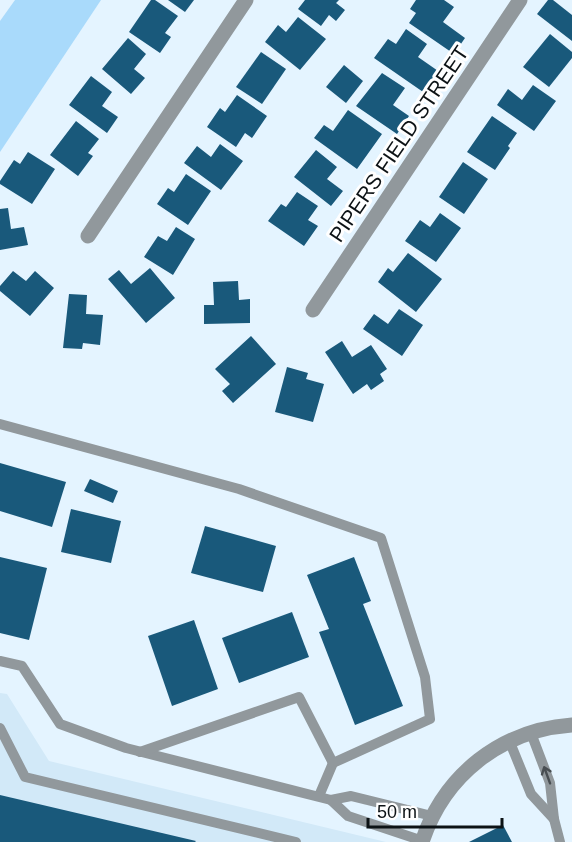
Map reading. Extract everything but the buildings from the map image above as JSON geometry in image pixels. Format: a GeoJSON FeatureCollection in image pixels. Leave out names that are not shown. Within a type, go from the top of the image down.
{"type":"FeatureCollection","features":[{"type":"Feature","properties":{"kind":"street"},"geometry":{"type":"LineString","coordinates":[[88,236],[246,0]]}},
{"type":"Feature","properties":{"kind":"street","name":"PIPERS FIELD STREET"},"geometry":{"type":"LineString","coordinates":[[313,310],[520,0]]}},
{"type":"Feature","properties":{"kind":"street"},"geometry":{"type":"LineString","coordinates":[[422,842],[432,816],[445,793],[464,772],[486,754],[509,740],[531,732],[572,725]]}},
{"type":"Feature","properties":{"kind":"lane"},"geometry":{"type":"LineString","coordinates":[[0,424],[239,489],[381,538],[425,677],[430,719],[333,764],[319,796]]}},
{"type":"Feature","properties":{"kind":"lane"},"geometry":{"type":"LineString","coordinates":[[0,661],[22,666],[60,724],[140,752],[319,796],[331,800],[348,816],[422,842]]}},
{"type":"Feature","properties":{"kind":"lane"},"geometry":{"type":"LineString","coordinates":[[140,752],[299,697],[333,764]]}},
{"type":"Feature","properties":{"kind":"lane"},"geometry":{"type":"LineString","coordinates":[[0,728],[24,777],[296,842]]}},
{"type":"Feature","properties":{"kind":"lane"},"geometry":{"type":"LineString","coordinates":[[531,732],[550,783],[560,842]]}},
{"type":"Feature","properties":{"kind":"lane"},"geometry":{"type":"LineString","coordinates":[[509,740],[531,794],[555,819]]}},
{"type":"Feature","properties":{"kind":"lane"},"geometry":{"type":"LineString","coordinates":[[331,800],[351,796],[432,816]]}},
{"type":"Feature","properties":{"kind":"shaded area"},"geometry":{"type":"Polygon","coordinates":[[[15,0],[101,0],[0,152],[0,21],[15,0]]]}},
{"type":"Feature","properties":{"kind":"shaded area"},"geometry":{"type":"Polygon","coordinates":[[[0,693],[7,694],[49,761],[386,842],[0,842],[0,693]]]}}]}
